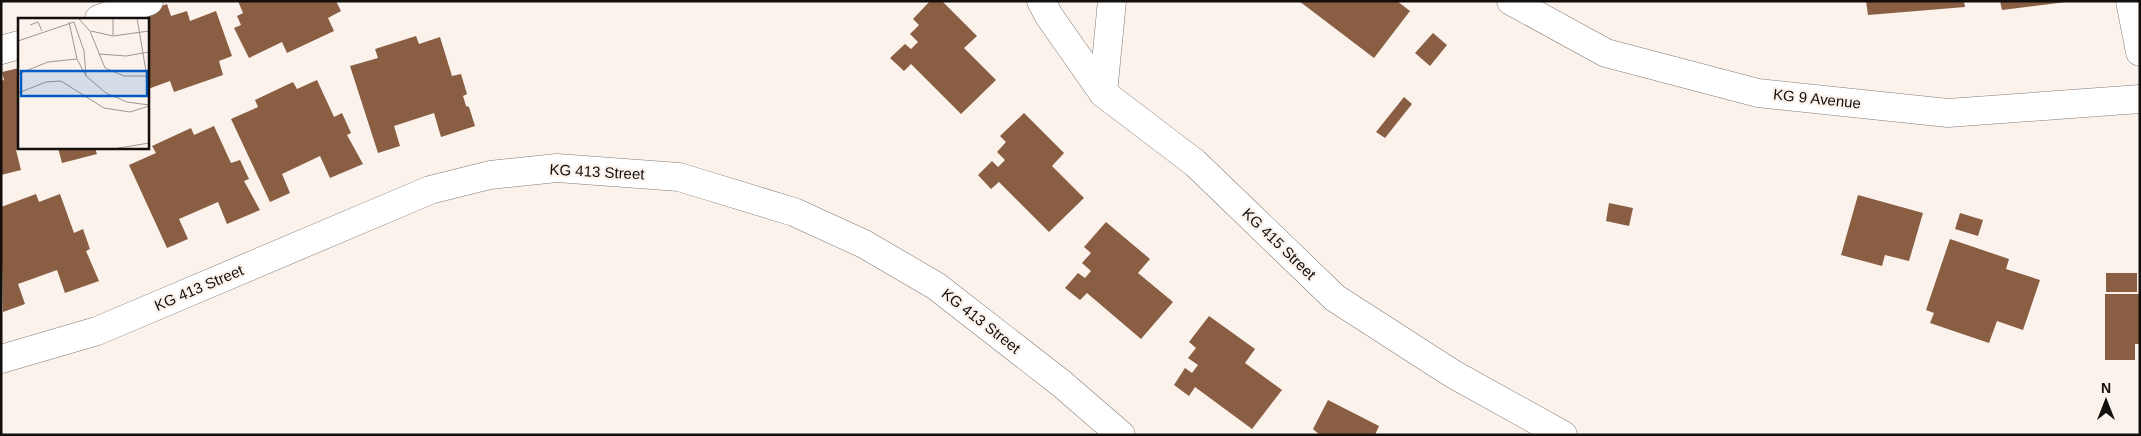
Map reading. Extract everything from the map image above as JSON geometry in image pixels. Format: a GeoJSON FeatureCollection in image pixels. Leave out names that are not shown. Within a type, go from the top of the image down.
{"type":"FeatureCollection","features":[{"type":"Feature","properties":{"kind":"street"},"geometry":{"type":"LineString","coordinates":[[102,18],[149,1]]}},
{"type":"Feature","properties":{"kind":"street","name":"KG 415 Street"},"geometry":{"type":"LineString","coordinates":[[1041,1],[1048,16],[1103,93],[1195,163],[1335,298],[1453,374],[1563,435]]}},
{"type":"Feature","properties":{"kind":"street"},"geometry":{"type":"LineString","coordinates":[[1103,93],[1112,1]]}},
{"type":"Feature","properties":{"kind":"street","name":"KG 9 Avenue"},"geometry":{"type":"LineString","coordinates":[[1511,1],[1606,53],[1758,93],[1948,113],[2140,99]]}},
{"type":"Feature","properties":{"kind":"street"},"geometry":{"type":"LineString","coordinates":[[2130,1],[2140,52]]}},
{"type":"Feature","properties":{"kind":"street"},"geometry":{"type":"LineString","coordinates":[[1,50],[18,45]]}},
{"type":"Feature","properties":{"kind":"street","name":"KG 413 Street"},"geometry":{"type":"LineString","coordinates":[[1,359],[98,331],[430,190],[490,175],[566,168],[679,177],[794,212],[864,244],[936,286],[1062,384],[1121,435]]}},
{"type":"Feature","properties":{"kind":"building"},"geometry":{"type":"Polygon","coordinates":[[[238,1],[336,1],[341,11],[328,18],[334,31],[287,53],[282,42],[249,58],[234,28],[241,25],[237,16],[243,13],[238,1]]]}},
{"type":"Feature","properties":{"kind":"building"},"geometry":{"type":"Polygon","coordinates":[[[930,1],[942,1],[977,36],[964,48],[996,80],[961,114],[911,64],[904,71],[890,58],[905,44],[911,49],[918,42],[910,34],[919,25],[913,19],[930,1]]]}},
{"type":"Feature","properties":{"kind":"building"},"geometry":{"type":"Polygon","coordinates":[[[1299,1],[1397,1],[1410,11],[1374,58],[1299,1]]]}},
{"type":"Feature","properties":{"kind":"building"},"geometry":{"type":"Polygon","coordinates":[[[1866,1],[1964,1],[1965,7],[1868,15],[1866,1]]]}},
{"type":"Feature","properties":{"kind":"building"},"geometry":{"type":"Polygon","coordinates":[[[2000,1],[2066,1],[2066,2],[2002,10],[2000,1]]]}},
{"type":"Feature","properties":{"kind":"building"},"geometry":{"type":"Polygon","coordinates":[[[167,4],[171,16],[187,11],[190,21],[216,11],[232,56],[219,61],[223,75],[174,92],[170,81],[149,89],[149,18],[130,18],[167,4]]]}},
{"type":"Feature","properties":{"kind":"building"},"geometry":{"type":"Polygon","coordinates":[[[1433,33],[1447,45],[1430,66],[1415,53],[1433,33]]]}},
{"type":"Feature","properties":{"kind":"building"},"geometry":{"type":"Polygon","coordinates":[[[416,36],[419,44],[440,37],[452,76],[461,74],[467,94],[463,96],[475,126],[441,137],[434,113],[394,126],[400,146],[378,153],[350,66],[378,58],[375,49],[416,36]]]}},
{"type":"Feature","properties":{"kind":"building"},"geometry":{"type":"Polygon","coordinates":[[[18,68],[19,149],[16,150],[21,170],[1,175],[1,81],[4,80],[2,72],[18,68]]]}},
{"type":"Feature","properties":{"kind":"building"},"geometry":{"type":"Polygon","coordinates":[[[317,80],[334,117],[342,113],[351,133],[347,135],[363,164],[330,178],[320,156],[282,174],[290,193],[270,202],[231,119],[258,107],[255,100],[293,82],[297,89],[317,80]]]}},
{"type":"Feature","properties":{"kind":"building"},"geometry":{"type":"Polygon","coordinates":[[[1404,97],[1412,104],[1385,138],[1376,132],[1404,97]]]}},
{"type":"Feature","properties":{"kind":"building"},"geometry":{"type":"Polygon","coordinates":[[[1024,113],[1064,153],[1052,166],[1084,198],[1049,232],[999,182],[991,189],[978,175],[992,161],[998,167],[1005,160],[997,152],[1006,142],[1000,136],[1024,113]]]}},
{"type":"Feature","properties":{"kind":"building"},"geometry":{"type":"Polygon","coordinates":[[[214,126],[231,163],[240,160],[249,179],[244,181],[260,210],[227,224],[218,202],[179,219],[188,239],[167,248],[129,165],[156,153],[152,146],[191,128],[194,135],[214,126]]]}},
{"type":"Feature","properties":{"kind":"building"},"geometry":{"type":"Polygon","coordinates":[[[58,149],[95,149],[97,154],[62,163],[58,149]]]}},
{"type":"Feature","properties":{"kind":"building"},"geometry":{"type":"Polygon","coordinates":[[[36,194],[39,202],[60,194],[74,233],[83,229],[90,249],[86,251],[99,281],[65,293],[57,270],[18,284],[25,304],[3,312],[1,207],[36,194]]]}},
{"type":"Feature","properties":{"kind":"building"},"geometry":{"type":"Polygon","coordinates":[[[1858,195],[1923,213],[1909,261],[1885,255],[1882,266],[1841,255],[1858,195]]]}},
{"type":"Feature","properties":{"kind":"building"},"geometry":{"type":"Polygon","coordinates":[[[1609,203],[1633,208],[1629,226],[1606,221],[1609,203]]]}},
{"type":"Feature","properties":{"kind":"building"},"geometry":{"type":"Polygon","coordinates":[[[1960,213],[1983,220],[1978,236],[1955,229],[1960,213]]]}},
{"type":"Feature","properties":{"kind":"building"},"geometry":{"type":"Polygon","coordinates":[[[1106,222],[1150,259],[1138,273],[1173,302],[1141,339],[1087,293],[1080,300],[1065,288],[1078,273],[1085,278],[1091,271],[1082,263],[1091,253],[1084,247],[1106,222]]]}},
{"type":"Feature","properties":{"kind":"building"},"geometry":{"type":"Polygon","coordinates":[[[1950,239],[2009,259],[2006,269],[2040,280],[2023,330],[1997,321],[1989,343],[1930,323],[1934,313],[1926,310],[1950,239]]]}},
{"type":"Feature","properties":{"kind":"building"},"geometry":{"type":"Polygon","coordinates":[[[2106,273],[2137,273],[2137,292],[2106,292],[2106,273]]]}},
{"type":"Feature","properties":{"kind":"building"},"geometry":{"type":"Polygon","coordinates":[[[2105,294],[2140,294],[2140,344],[2135,344],[2135,360],[2105,360],[2105,294]]]}},
{"type":"Feature","properties":{"kind":"building"},"geometry":{"type":"Polygon","coordinates":[[[1209,316],[1255,349],[1245,363],[1282,390],[1252,429],[1195,387],[1189,396],[1174,385],[1185,368],[1192,373],[1198,365],[1188,358],[1196,348],[1189,342],[1209,316]]]}},
{"type":"Feature","properties":{"kind":"building"},"geometry":{"type":"Polygon","coordinates":[[[1328,400],[1379,426],[1375,435],[1320,435],[1313,429],[1328,400]]]}}]}
